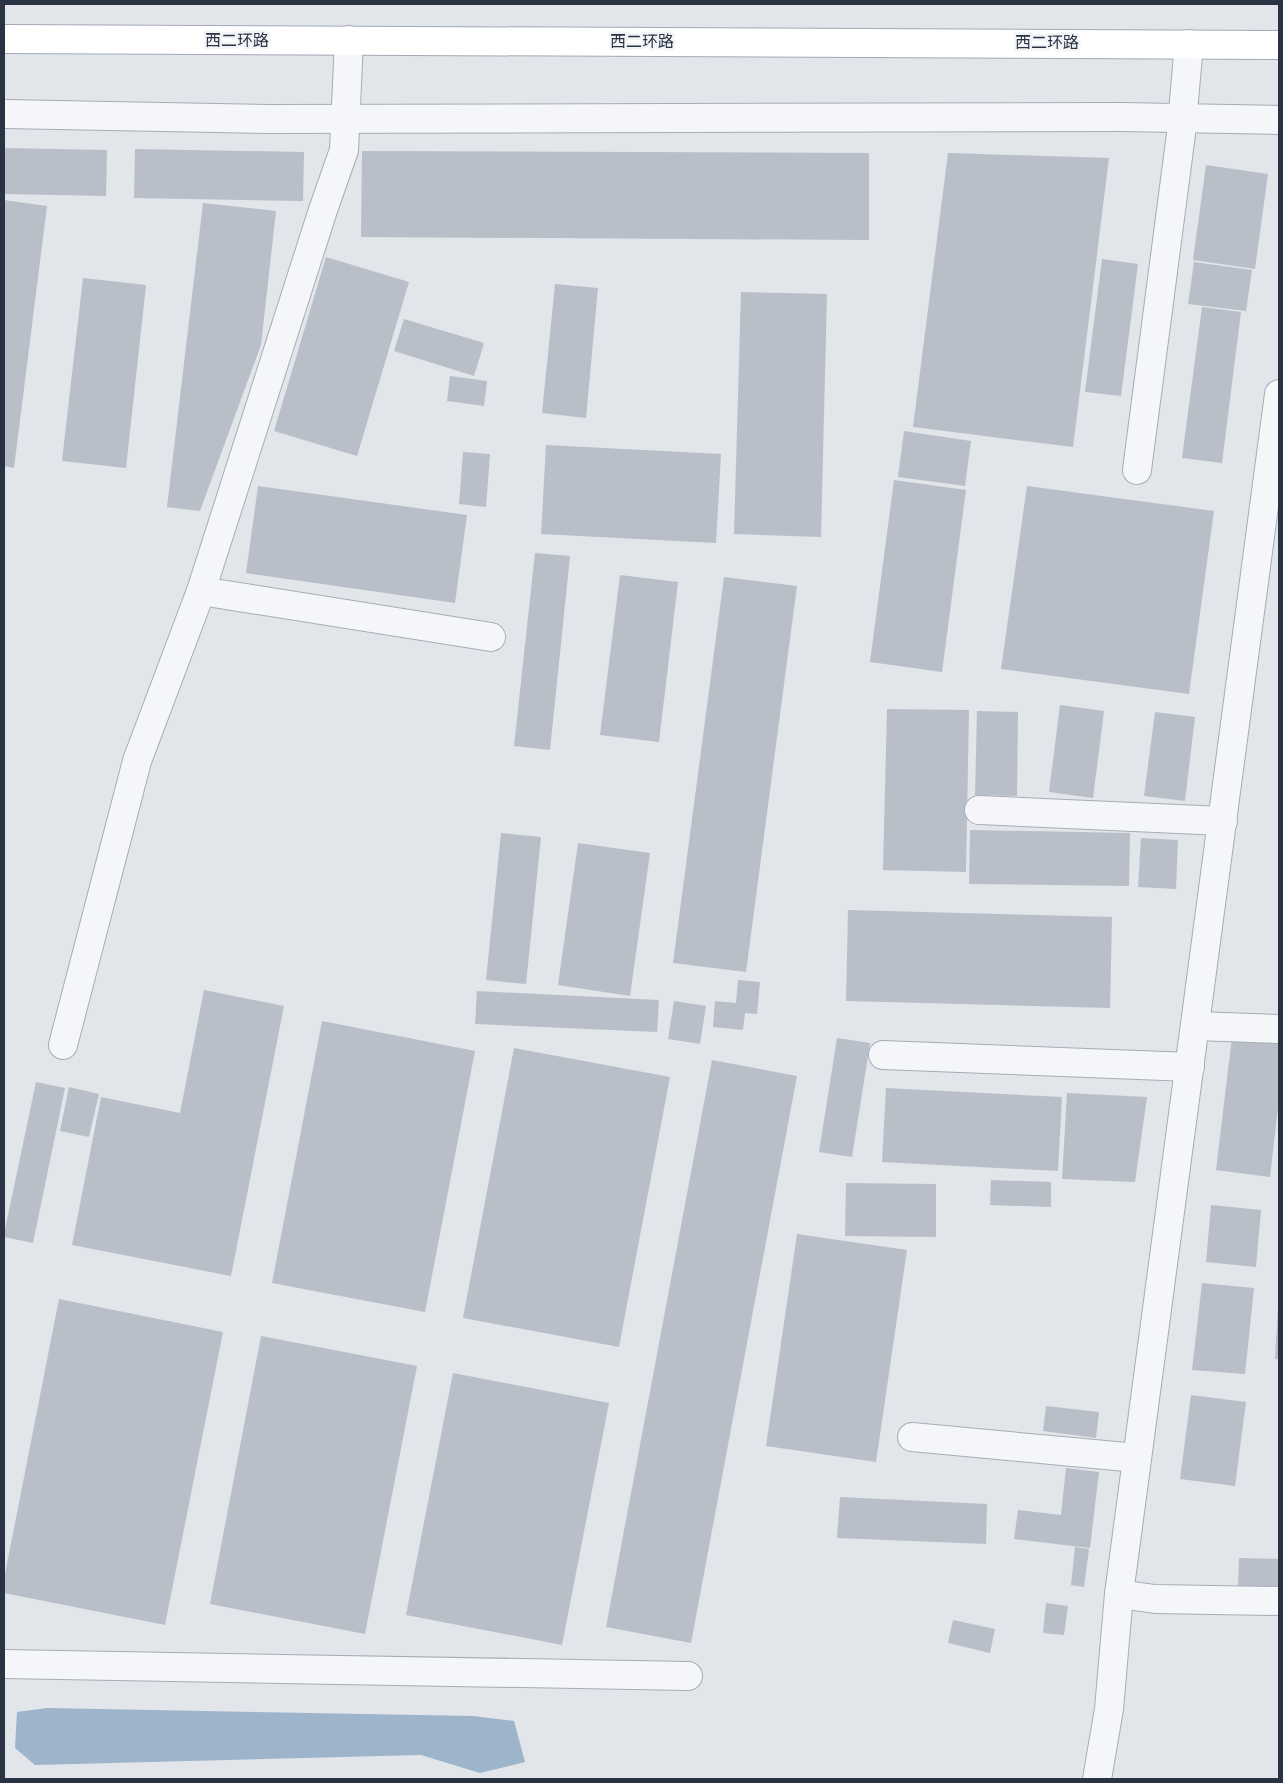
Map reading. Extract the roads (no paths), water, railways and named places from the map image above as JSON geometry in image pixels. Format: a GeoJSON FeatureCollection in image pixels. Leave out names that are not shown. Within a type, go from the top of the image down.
{"type":"FeatureCollection","features":[{"type":"Feature","properties":{"kind":"main road","name":"西二环路"},"geometry":{"type":"LineString","coordinates":[[4,39],[1279,44]]}},
{"type":"Feature","properties":{"kind":"street"},"geometry":{"type":"LineString","coordinates":[[62,1045],[137,761],[201,591],[344,150],[349,40]]}},
{"type":"Feature","properties":{"kind":"street"},"geometry":{"type":"LineString","coordinates":[[1137,470],[1183,118],[1189,44]]}},
{"type":"Feature","properties":{"kind":"street"},"geometry":{"type":"LineString","coordinates":[[4,114],[346,118],[1183,118],[1279,120]]}},
{"type":"Feature","properties":{"kind":"street"},"geometry":{"type":"LineString","coordinates":[[1097,1779],[1109,1709],[1119,1594],[1279,394]]}},
{"type":"Feature","properties":{"kind":"street"},"geometry":{"type":"LineString","coordinates":[[201,591],[491,637]]}},
{"type":"Feature","properties":{"kind":"street"},"geometry":{"type":"LineString","coordinates":[[979,810],[1223,821]]}},
{"type":"Feature","properties":{"kind":"street"},"geometry":{"type":"LineString","coordinates":[[1196,1026],[1279,1029]]}},
{"type":"Feature","properties":{"kind":"street"},"geometry":{"type":"LineString","coordinates":[[883,1055],[1190,1067]]}},
{"type":"Feature","properties":{"kind":"street"},"geometry":{"type":"LineString","coordinates":[[912,1437],[1137,1458]]}},
{"type":"Feature","properties":{"kind":"street"},"geometry":{"type":"LineString","coordinates":[[1119,1594],[1155,1599],[1279,1601]]}},
{"type":"Feature","properties":{"kind":"street"},"geometry":{"type":"LineString","coordinates":[[4,1664],[688,1676]]}},
{"type":"Feature","properties":{"kind":"water"},"geometry":{"type":"Polygon","coordinates":[[[47,1708],[473,1716],[514,1721],[525,1762],[480,1773],[421,1755],[35,1765],[15,1748],[17,1712],[47,1708]]]}}]}
